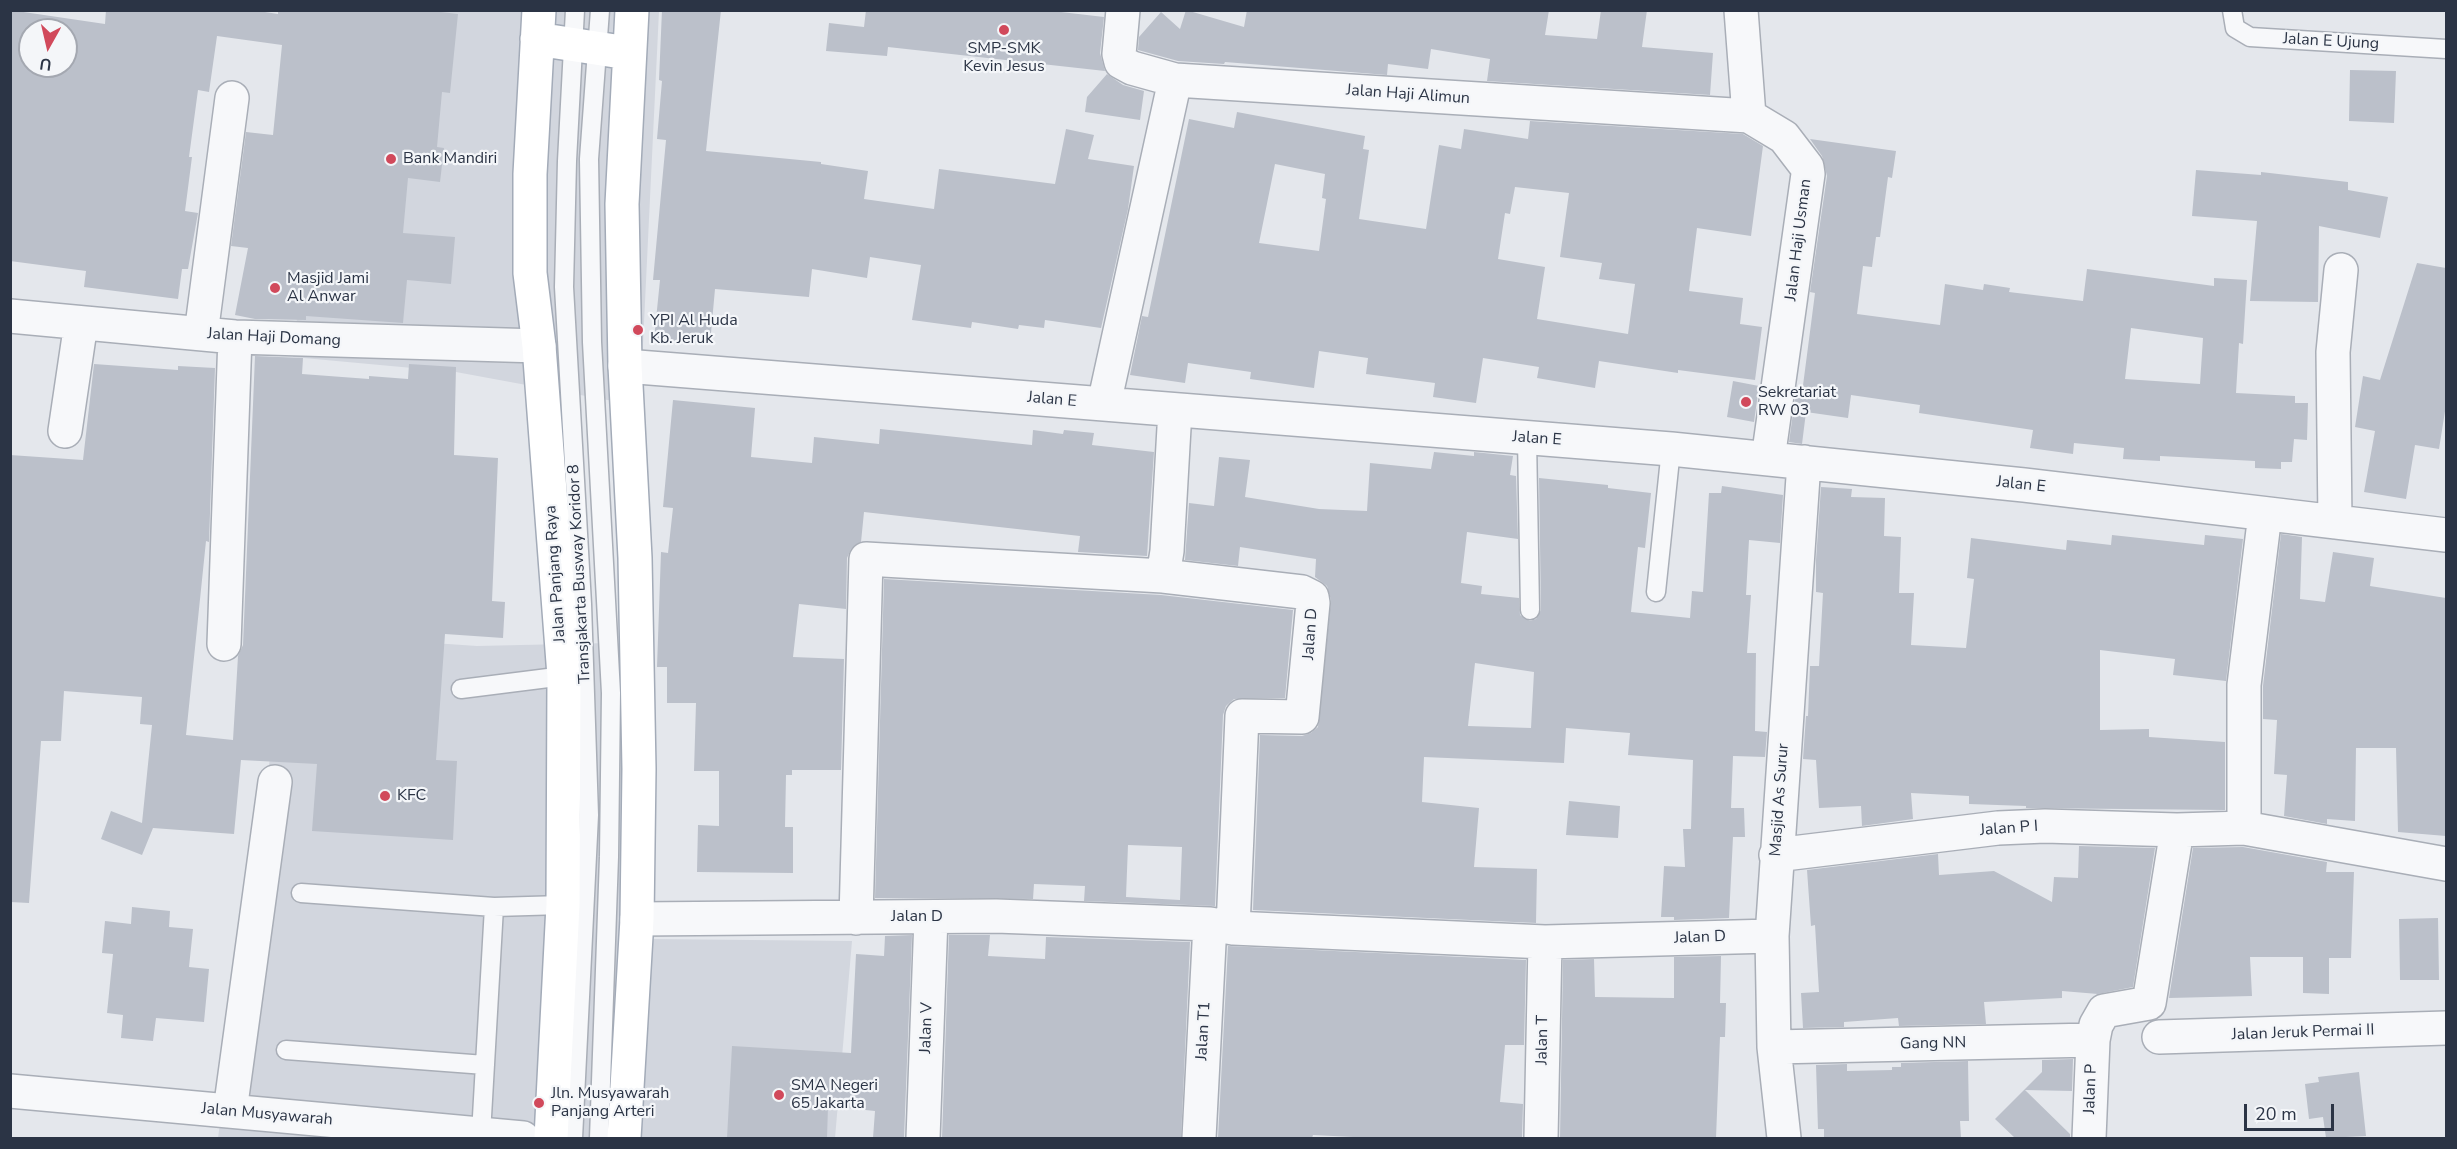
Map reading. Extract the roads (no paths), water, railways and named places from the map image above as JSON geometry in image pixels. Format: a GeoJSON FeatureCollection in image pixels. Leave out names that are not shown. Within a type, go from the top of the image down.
{"type":"FeatureCollection","features":[{"type":"Feature","properties":{"kind":"main road"},"geometry":{"type":"LineString","coordinates":[[624,1138],[637,919],[638,734],[634,558],[625,366],[622,204],[599,48],[632,10]]}},
{"type":"Feature","properties":{"kind":"main road"},"geometry":{"type":"LineString","coordinates":[[538,25],[599,48]]}},
{"type":"Feature","properties":{"kind":"main road","name":"Jalan Panjang Raya"},"geometry":{"type":"LineString","coordinates":[[538,25],[530,174],[530,273],[539,346],[564,676],[563,905],[551,1138]]}},
{"type":"Feature","properties":{"kind":"street","name":"Jalan Haji Alimun"},"geometry":{"type":"LineString","coordinates":[[1123,10],[1119,54],[1122,62],[1132,68],[1175,80],[1749,116]]}},
{"type":"Feature","properties":{"kind":"street"},"geometry":{"type":"LineString","coordinates":[[1741,10],[1749,116]]}},
{"type":"Feature","properties":{"kind":"street"},"geometry":{"type":"LineString","coordinates":[[1104,404],[1175,80]]}},
{"type":"Feature","properties":{"kind":"street"},"geometry":{"type":"LineString","coordinates":[[201,334],[232,98]]}},
{"type":"Feature","properties":{"kind":"street","name":"Jalan Haji Usman"},"geometry":{"type":"LineString","coordinates":[[1749,116],[1784,137],[1807,167],[1808,174],[1768,459]]}},
{"type":"Feature","properties":{"kind":"street"},"geometry":{"type":"LineString","coordinates":[[2335,522],[2333,352],[2341,270]]}},
{"type":"Feature","properties":{"kind":"street","name":"Jalan Haji Domang"},"geometry":{"type":"LineString","coordinates":[[10,315],[235,337],[539,346]]}},
{"type":"Feature","properties":{"kind":"street"},"geometry":{"type":"LineString","coordinates":[[65,431],[81,323]]}},
{"type":"Feature","properties":{"kind":"street"},"geometry":{"type":"LineString","coordinates":[[224,644],[235,337]]}},
{"type":"Feature","properties":{"kind":"street","name":"Jalan E"},"geometry":{"type":"LineString","coordinates":[[625,366],[1671,449],[2265,513],[2446,535]]}},
{"type":"Feature","properties":{"kind":"street"},"geometry":{"type":"LineString","coordinates":[[856,918],[866,559],[1163,576],[1167,550],[1175,410]]}},
{"type":"Feature","properties":{"kind":"street","name":"Masjid As Surur"},"geometry":{"type":"LineString","coordinates":[[1784,1138],[1774,1047],[1772,936],[1804,462]]}},
{"type":"Feature","properties":{"kind":"street"},"geometry":{"type":"LineString","coordinates":[[2244,828],[2244,685],[2265,513]]}},
{"type":"Feature","properties":{"kind":"street","name":"Jalan D"},"geometry":{"type":"LineString","coordinates":[[1163,576],[1302,592],[1312,597],[1312,632],[1302,717],[1242,716],[1222,926]]}},
{"type":"Feature","properties":{"kind":"street"},"geometry":{"type":"LineString","coordinates":[[230,1111],[275,782]]}},
{"type":"Feature","properties":{"kind":"street","name":"Jalan P I"},"geometry":{"type":"LineString","coordinates":[[1776,855],[1998,828],[2045,826],[2177,830],[2244,828],[2446,864]]}},
{"type":"Feature","properties":{"kind":"street","name":"Jalan P"},"geometry":{"type":"LineString","coordinates":[[2089,1138],[2093,1040],[2096,1025],[2104,1011],[2149,1003],[2177,830]]}},
{"type":"Feature","properties":{"kind":"street","name":"Jalan D"},"geometry":{"type":"LineString","coordinates":[[637,919],[996,916],[1545,942],[1772,936]]}},
{"type":"Feature","properties":{"kind":"street","name":"Jalan V"},"geometry":{"type":"LineString","coordinates":[[923,1138],[931,917]]}},
{"type":"Feature","properties":{"kind":"street","name":"Jalan T1"},"geometry":{"type":"LineString","coordinates":[[1199,1138],[1222,926]]}},
{"type":"Feature","properties":{"kind":"street","name":"Jalan T"},"geometry":{"type":"LineString","coordinates":[[1541,1138],[1545,942]]}},
{"type":"Feature","properties":{"kind":"street","name":"Jalan Jeruk Permai II"},"geometry":{"type":"LineString","coordinates":[[2159,1037],[2446,1029]]}},
{"type":"Feature","properties":{"kind":"street","name":"Gang NN"},"geometry":{"type":"LineString","coordinates":[[1774,1047],[2093,1040]]}},
{"type":"Feature","properties":{"kind":"street","name":"Jalan Musyawarah"},"geometry":{"type":"LineString","coordinates":[[10,1091],[524,1138]]}},
{"type":"Feature","properties":{"kind":"lane","name":"Transjakarta Busway Koridor 8"},"geometry":{"type":"LineString","coordinates":[[573,1138],[589,815],[582,604],[564,287],[599,48],[575,10]]}},
{"type":"Feature","properties":{"kind":"lane","name":"Transjakarta Busway Koridor 8"},"geometry":{"type":"LineString","coordinates":[[599,1138],[611,693],[592,330],[589,159],[599,48],[600,10]]}},
{"type":"Feature","properties":{"kind":"lane","name":"Jalan E Ujung"},"geometry":{"type":"LineString","coordinates":[[2232,10],[2235,28],[2250,37],[2446,49]]}},
{"type":"Feature","properties":{"kind":"lane"},"geometry":{"type":"LineString","coordinates":[[1527,438],[1530,610]]}},
{"type":"Feature","properties":{"kind":"lane"},"geometry":{"type":"LineString","coordinates":[[1656,592],[1671,449]]}},
{"type":"Feature","properties":{"kind":"lane"},"geometry":{"type":"LineString","coordinates":[[462,688],[564,676]]}},
{"type":"Feature","properties":{"kind":"lane"},"geometry":{"type":"LineString","coordinates":[[301,893],[494,907],[563,905]]}},
{"type":"Feature","properties":{"kind":"lane"},"geometry":{"type":"LineString","coordinates":[[482,1134],[494,907]]}},
{"type":"Feature","properties":{"kind":"lane"},"geometry":{"type":"LineString","coordinates":[[286,1050],[485,1065]]}},
{"type":"Feature","properties":{"kind":"place","name":"SMP-SMK Kevin Jesus"},"geometry":{"type":"Point","coordinates":[1004,30]}},
{"type":"Feature","properties":{"kind":"place","name":"Bank Mandiri"},"geometry":{"type":"Point","coordinates":[391,159]}},
{"type":"Feature","properties":{"kind":"place","name":"Masjid Jami Al Anwar"},"geometry":{"type":"Point","coordinates":[275,288]}},
{"type":"Feature","properties":{"kind":"place","name":"YPI Al Huda Kb. Jeruk"},"geometry":{"type":"Point","coordinates":[638,330]}},
{"type":"Feature","properties":{"kind":"place","name":"Sekretariat RW 03"},"geometry":{"type":"Point","coordinates":[1746,402]}},
{"type":"Feature","properties":{"kind":"place","name":"KFC"},"geometry":{"type":"Point","coordinates":[385,796]}},
{"type":"Feature","properties":{"kind":"place","name":"SMA Negeri 65 Jakarta"},"geometry":{"type":"Point","coordinates":[779,1095]}},
{"type":"Feature","properties":{"kind":"place","name":"Jln. Musyawarah Panjang Arteri"},"geometry":{"type":"Point","coordinates":[539,1103]}}]}
